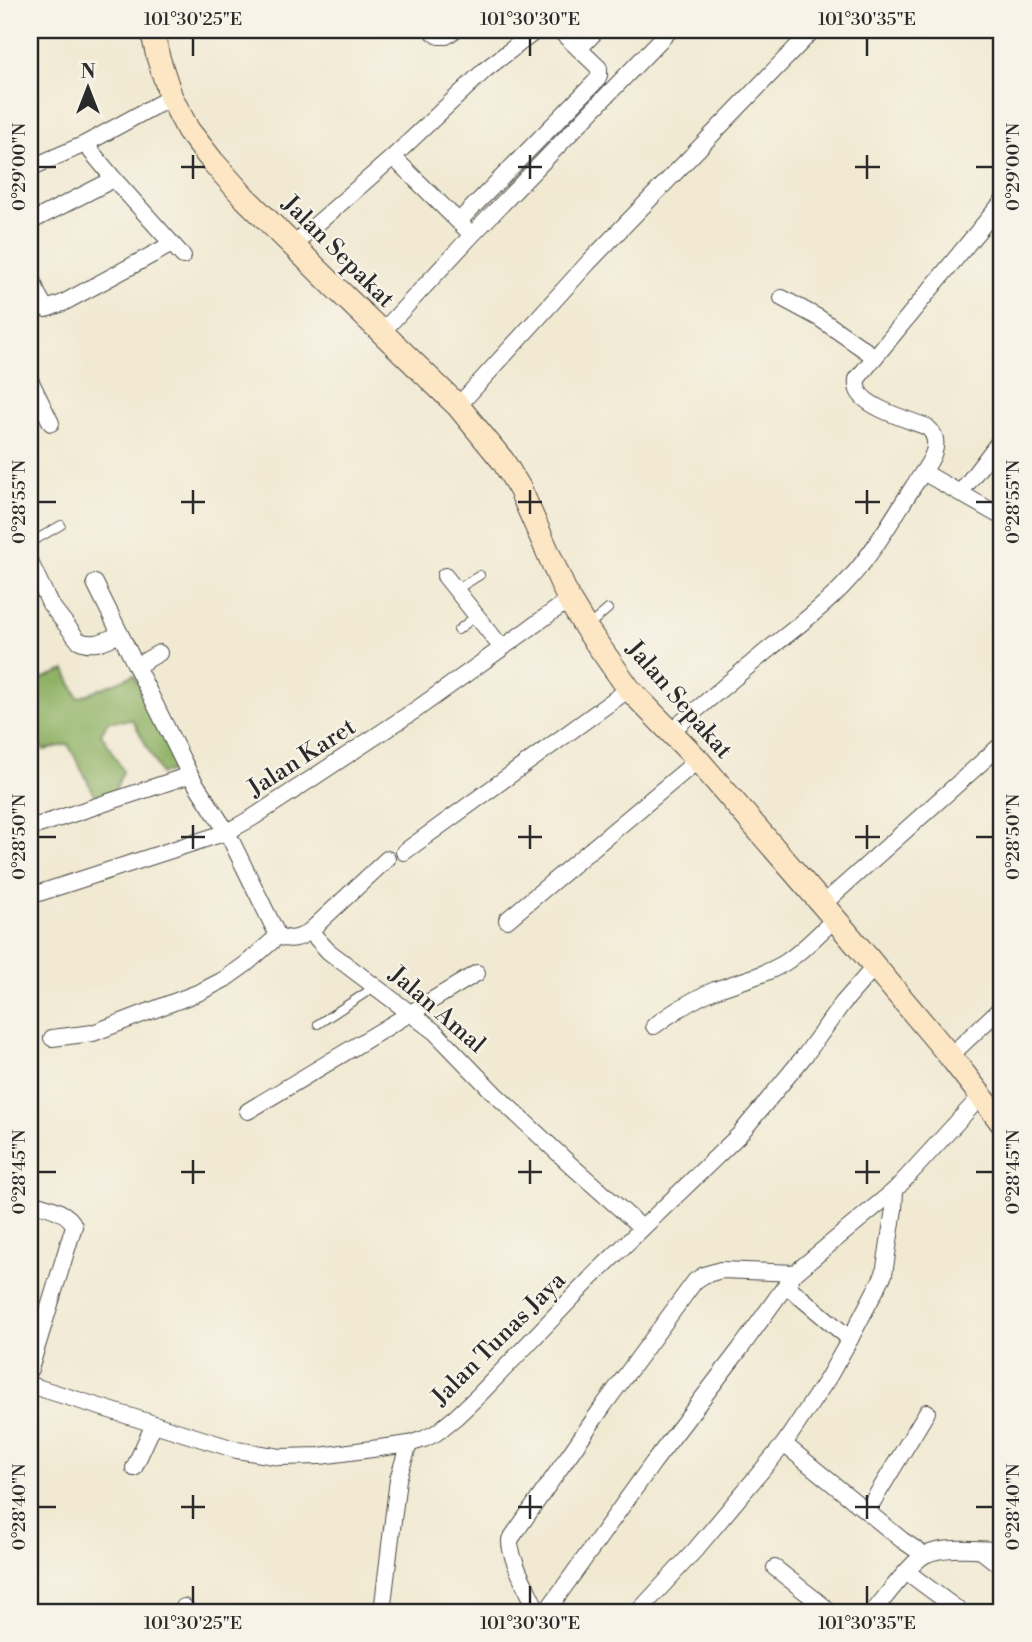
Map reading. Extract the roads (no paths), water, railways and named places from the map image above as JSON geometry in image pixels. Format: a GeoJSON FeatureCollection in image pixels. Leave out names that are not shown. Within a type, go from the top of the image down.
{"type":"FeatureCollection","features":[{"type":"Feature","properties":{"kind":"main road","name":"Jalan Sepakat"},"geometry":{"type":"LineString","coordinates":[[152,30],[171,97],[188,130],[246,198],[458,405],[503,461],[520,489],[569,600],[629,689],[698,760],[829,912],[950,1056],[1002,1123]]}},
{"type":"Feature","properties":{"kind":"street"},"geometry":{"type":"LineString","coordinates":[[434,33],[446,36],[455,30]]}},
{"type":"Feature","properties":{"kind":"street"},"geometry":{"type":"LineString","coordinates":[[293,245],[393,157],[486,69],[537,30]]}},
{"type":"Feature","properties":{"kind":"street"},"geometry":{"type":"LineString","coordinates":[[459,222],[597,80],[599,68],[559,30]]}},
{"type":"Feature","properties":{"kind":"street"},"geometry":{"type":"LineString","coordinates":[[579,49],[597,30]]}},
{"type":"Feature","properties":{"kind":"street"},"geometry":{"type":"LineString","coordinates":[[382,332],[670,30]]}},
{"type":"Feature","properties":{"kind":"street"},"geometry":{"type":"LineString","coordinates":[[458,405],[588,263],[813,30]]}},
{"type":"Feature","properties":{"kind":"street"},"geometry":{"type":"LineString","coordinates":[[30,168],[85,144],[171,97]]}},
{"type":"Feature","properties":{"kind":"street"},"geometry":{"type":"LineString","coordinates":[[30,273],[46,309],[178,250],[85,144]]}},
{"type":"Feature","properties":{"kind":"street"},"geometry":{"type":"LineString","coordinates":[[393,157],[472,235]]}},
{"type":"Feature","properties":{"kind":"street"},"geometry":{"type":"LineString","coordinates":[[30,222],[114,179]]}},
{"type":"Feature","properties":{"kind":"street"},"geometry":{"type":"LineString","coordinates":[[671,731],[842,587],[868,556],[923,472],[936,449],[937,442],[933,432],[927,427],[877,407],[862,397],[857,389],[857,379],[1002,202]]}},
{"type":"Feature","properties":{"kind":"street"},"geometry":{"type":"LineString","coordinates":[[782,298],[819,318],[875,357]]}},
{"type":"Feature","properties":{"kind":"street"},"geometry":{"type":"LineString","coordinates":[[30,380],[51,423]]}},
{"type":"Feature","properties":{"kind":"street"},"geometry":{"type":"LineString","coordinates":[[961,492],[1002,438]]}},
{"type":"Feature","properties":{"kind":"street"},"geometry":{"type":"LineString","coordinates":[[923,472],[1002,517]]}},
{"type":"Feature","properties":{"kind":"street"},"geometry":{"type":"LineString","coordinates":[[30,562],[51,604],[78,640],[82,643],[96,643],[120,634]]}},
{"type":"Feature","properties":{"kind":"street"},"geometry":{"type":"LineString","coordinates":[[445,576],[502,648]]}},
{"type":"Feature","properties":{"kind":"street"},"geometry":{"type":"LineString","coordinates":[[95,583],[190,775],[227,832],[278,936],[299,939],[387,859]]}},
{"type":"Feature","properties":{"kind":"street","name":"Jalan Karet"},"geometry":{"type":"LineString","coordinates":[[30,896],[227,832],[417,709],[569,600]]}},
{"type":"Feature","properties":{"kind":"street"},"geometry":{"type":"LineString","coordinates":[[136,666],[159,653]]}},
{"type":"Feature","properties":{"kind":"street"},"geometry":{"type":"LineString","coordinates":[[404,852],[629,689]]}},
{"type":"Feature","properties":{"kind":"street"},"geometry":{"type":"LineString","coordinates":[[654,1026],[705,995],[785,962],[807,945],[829,912],[1002,746]]}},
{"type":"Feature","properties":{"kind":"street"},"geometry":{"type":"LineString","coordinates":[[508,920],[698,760]]}},
{"type":"Feature","properties":{"kind":"street"},"geometry":{"type":"LineString","coordinates":[[30,828],[190,775]]}},
{"type":"Feature","properties":{"kind":"street","name":"Jalan Amal"},"geometry":{"type":"LineString","coordinates":[[310,931],[328,951],[435,1032],[496,1095],[642,1228]]}},
{"type":"Feature","properties":{"kind":"street"},"geometry":{"type":"LineString","coordinates":[[52,1038],[93,1033],[200,992],[246,964],[278,936]]}},
{"type":"Feature","properties":{"kind":"street","name":"Jalan Tunas Jaya"},"geometry":{"type":"LineString","coordinates":[[30,1385],[237,1450],[280,1457],[320,1456],[409,1444],[436,1433],[479,1395],[595,1274],[740,1134],[875,966]]}},
{"type":"Feature","properties":{"kind":"street"},"geometry":{"type":"LineString","coordinates":[[248,1111],[477,973]]}},
{"type":"Feature","properties":{"kind":"street"},"geometry":{"type":"LineString","coordinates":[[950,1056],[1002,1007]]}},
{"type":"Feature","properties":{"kind":"street"},"geometry":{"type":"LineString","coordinates":[[546,1612],[653,1463],[791,1279],[895,1190],[981,1096]]}},
{"type":"Feature","properties":{"kind":"street"},"geometry":{"type":"LineString","coordinates":[[638,1612],[696,1549],[784,1444],[828,1377],[884,1274],[895,1190]]}},
{"type":"Feature","properties":{"kind":"street"},"geometry":{"type":"LineString","coordinates":[[30,1202],[70,1218],[74,1226],[30,1369]]}},
{"type":"Feature","properties":{"kind":"street"},"geometry":{"type":"LineString","coordinates":[[538,1612],[512,1556],[510,1540],[695,1281],[721,1270],[791,1279],[850,1339]]}},
{"type":"Feature","properties":{"kind":"street"},"geometry":{"type":"LineString","coordinates":[[867,1511],[928,1412]]}},
{"type":"Feature","properties":{"kind":"street"},"geometry":{"type":"LineString","coordinates":[[135,1468],[154,1424]]}},
{"type":"Feature","properties":{"kind":"street"},"geometry":{"type":"LineString","coordinates":[[382,1612],[398,1479],[409,1444]]}},
{"type":"Feature","properties":{"kind":"street"},"geometry":{"type":"LineString","coordinates":[[784,1444],[924,1555]]}},
{"type":"Feature","properties":{"kind":"street"},"geometry":{"type":"LineString","coordinates":[[873,1612],[924,1555],[942,1550],[1002,1549]]}},
{"type":"Feature","properties":{"kind":"street"},"geometry":{"type":"LineString","coordinates":[[980,1550],[1002,1567]]}},
{"type":"Feature","properties":{"kind":"street"},"geometry":{"type":"LineString","coordinates":[[775,1568],[831,1612]]}},
{"type":"Feature","properties":{"kind":"street"},"geometry":{"type":"LineString","coordinates":[[907,1572],[961,1612]]}},
{"type":"Feature","properties":{"kind":"lane"},"geometry":{"type":"LineString","coordinates":[[30,543],[61,525]]}},
{"type":"Feature","properties":{"kind":"lane"},"geometry":{"type":"LineString","coordinates":[[456,590],[480,575]]}},
{"type":"Feature","properties":{"kind":"lane"},"geometry":{"type":"LineString","coordinates":[[586,628],[608,609]]}},
{"type":"Feature","properties":{"kind":"lane"},"geometry":{"type":"LineString","coordinates":[[458,630],[476,616]]}},
{"type":"Feature","properties":{"kind":"lane"},"geometry":{"type":"LineString","coordinates":[[318,1024],[376,986]]}}]}
